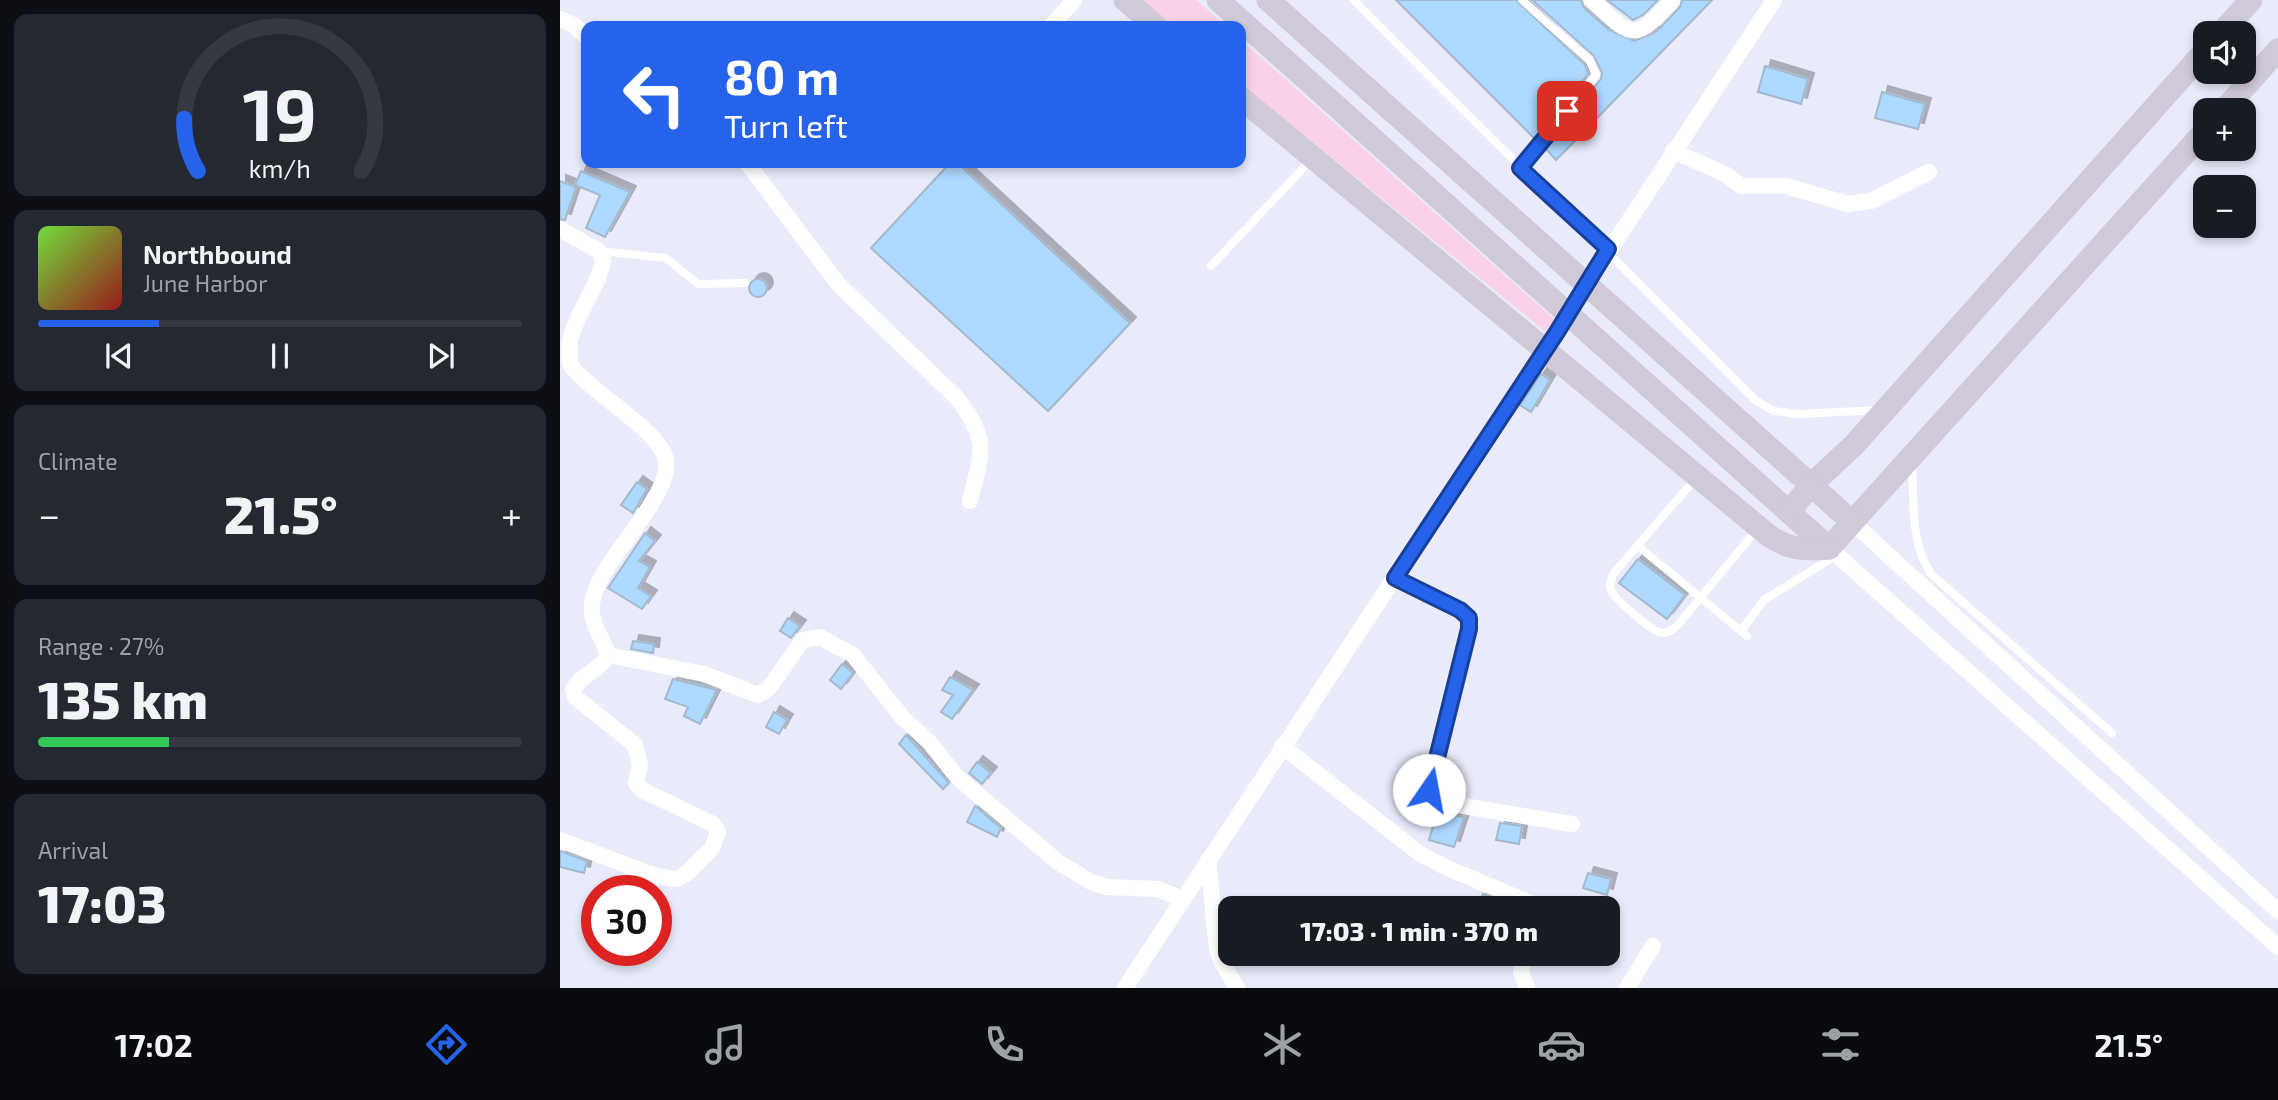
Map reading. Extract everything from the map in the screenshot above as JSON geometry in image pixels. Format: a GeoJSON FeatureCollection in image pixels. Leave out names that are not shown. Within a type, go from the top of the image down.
{"type":"FeatureCollection","features":[{"type":"Feature","properties":{"kind":"street"},"geometry":{"type":"LineString","coordinates":[[1055,21],[1074,0]]}},
{"type":"Feature","properties":{"kind":"street"},"geometry":{"type":"LineString","coordinates":[[1125,0],[1150,21]]}},
{"type":"Feature","properties":{"kind":"street"},"geometry":{"type":"LineString","coordinates":[[1218,0],[1241,21]]}},
{"type":"Feature","properties":{"kind":"street"},"geometry":{"type":"LineString","coordinates":[[1268,0],[1811,485],[2278,911]]}},
{"type":"Feature","properties":{"kind":"street"},"geometry":{"type":"LineString","coordinates":[[1591,0],[1619,26],[1637,31],[1648,27],[1672,0]]}},
{"type":"Feature","properties":{"kind":"street"},"geometry":{"type":"LineString","coordinates":[[1125,988],[1774,0]]}},
{"type":"Feature","properties":{"kind":"street"},"geometry":{"type":"LineString","coordinates":[[2232,21],[2251,0]]}},
{"type":"Feature","properties":{"kind":"street"},"geometry":{"type":"LineString","coordinates":[[560,19],[574,24],[581,32]]}},
{"type":"Feature","properties":{"kind":"street"},"geometry":{"type":"LineString","coordinates":[[1246,25],[2278,947]]}},
{"type":"Feature","properties":{"kind":"street"},"geometry":{"type":"LineString","coordinates":[[2235,98],[2278,50]]}},
{"type":"Feature","properties":{"kind":"street"},"geometry":{"type":"LineString","coordinates":[[1789,512],[1811,485],[1854,445],[2193,64]]}},
{"type":"Feature","properties":{"kind":"street"},"geometry":{"type":"LineString","coordinates":[[1246,102],[1784,547],[1833,552]]}},
{"type":"Feature","properties":{"kind":"street"},"geometry":{"type":"LineString","coordinates":[[1833,552],[1852,522],[2193,144]]}},
{"type":"Feature","properties":{"kind":"street"},"geometry":{"type":"LineString","coordinates":[[1673,151],[1725,174],[1741,186],[1786,186],[1848,204],[1871,201],[1929,172]]}},
{"type":"Feature","properties":{"kind":"street"},"geometry":{"type":"LineString","coordinates":[[751,168],[839,285],[956,397],[972,416],[980,435],[982,450],[970,501]]}},
{"type":"Feature","properties":{"kind":"street"},"geometry":{"type":"LineString","coordinates":[[560,229],[599,250],[603,261],[601,271],[565,337],[571,366],[648,436],[662,450],[668,463],[662,486],[595,590],[592,620],[608,655],[604,664],[578,681],[573,690],[575,697],[635,745],[640,765],[636,783],[642,790],[713,824],[719,832],[717,840],[686,874],[677,879],[656,876],[560,840]]}},
{"type":"Feature","properties":{"kind":"street"},"geometry":{"type":"LineString","coordinates":[[1395,578],[1460,610],[1469,618],[1469,629],[1429,782],[1432,798],[1439,802],[1572,824]]}},
{"type":"Feature","properties":{"kind":"street"},"geometry":{"type":"LineString","coordinates":[[608,655],[704,674],[758,695],[769,688],[803,640],[811,637],[828,640],[853,655],[902,717],[929,741],[958,778],[1058,862],[1107,887],[1142,886],[1182,899]]}},
{"type":"Feature","properties":{"kind":"street"},"geometry":{"type":"LineString","coordinates":[[1282,746],[1419,853],[1514,896]]}},
{"type":"Feature","properties":{"kind":"street"},"geometry":{"type":"LineString","coordinates":[[1208,860],[1217,948],[1221,961],[1237,988]]}},
{"type":"Feature","properties":{"kind":"street"},"geometry":{"type":"LineString","coordinates":[[1627,988],[1653,946]]}},
{"type":"Feature","properties":{"kind":"street"},"geometry":{"type":"LineString","coordinates":[[1522,966],[1521,972],[1527,988]]}},
{"type":"Feature","properties":{"kind":"lane"},"geometry":{"type":"LineString","coordinates":[[1354,0],[1520,168],[1608,249],[1755,400],[1774,411],[1798,414],[1884,410]]}},
{"type":"Feature","properties":{"kind":"lane"},"geometry":{"type":"LineString","coordinates":[[1520,168],[1596,75],[1590,61],[1522,0]]}},
{"type":"Feature","properties":{"kind":"lane"},"geometry":{"type":"LineString","coordinates":[[1211,266],[1312,158]]}},
{"type":"Feature","properties":{"kind":"lane"},"geometry":{"type":"LineString","coordinates":[[599,250],[666,258],[698,284],[744,283]]}},
{"type":"Feature","properties":{"kind":"lane"},"geometry":{"type":"LineString","coordinates":[[1911,458],[1916,538],[1920,559],[1932,575],[2112,733]]}},
{"type":"Feature","properties":{"kind":"lane"},"geometry":{"type":"LineString","coordinates":[[1698,476],[1613,574],[1610,589],[1651,628],[1660,633],[1669,632],[1701,599],[1759,527]]}},
{"type":"Feature","properties":{"kind":"lane"},"geometry":{"type":"LineString","coordinates":[[1637,546],[1744,634],[1764,600],[1833,552]]}},
{"type":"Feature","properties":{"kind":"shaded area"},"geometry":{"type":"Polygon","coordinates":[[[1139,0],[1196,0],[1220,21],[1165,21],[1139,0]]]}},
{"type":"Feature","properties":{"kind":"shaded area"},"geometry":{"type":"Polygon","coordinates":[[[1246,44],[1555,320],[1545,331],[1246,88],[1246,44]]]}},
{"type":"Feature","properties":{"kind":"building"},"geometry":{"type":"Polygon","coordinates":[[[1396,0],[1516,0],[1585,65],[1588,74],[1535,139],[1396,0]]]}},
{"type":"Feature","properties":{"kind":"building"},"geometry":{"type":"Polygon","coordinates":[[[1532,0],[1581,0],[1584,8],[1609,30],[1634,41],[1656,32],[1680,7],[1682,0],[1712,0],[1556,160],[1545,148],[1601,79],[1602,73],[1594,56],[1532,0]]]}},
{"type":"Feature","properties":{"kind":"building"},"geometry":{"type":"Polygon","coordinates":[[[1607,0],[1658,0],[1643,15],[1633,20],[1607,0]]]}},
{"type":"Feature","properties":{"kind":"building"},"geometry":{"type":"Polygon","coordinates":[[[1765,66],[1808,79],[1801,104],[1758,92],[1765,66]]]}},
{"type":"Feature","properties":{"kind":"building"},"geometry":{"type":"Polygon","coordinates":[[[1882,92],[1925,104],[1918,129],[1875,118],[1882,92]]]}},
{"type":"Feature","properties":{"kind":"building"},"geometry":{"type":"Polygon","coordinates":[[[945,168],[962,168],[1130,323],[1048,411],[871,248],[945,168]]]}},
{"type":"Feature","properties":{"kind":"building"},"geometry":{"type":"Polygon","coordinates":[[[581,171],[630,192],[605,237],[586,228],[600,195],[575,185],[581,171]]]}},
{"type":"Feature","properties":{"kind":"building"},"geometry":{"type":"Polygon","coordinates":[[[560,181],[576,187],[565,220],[560,219],[560,181]]]}},
{"type":"Feature","properties":{"kind":"building"},"geometry":{"type":"Polygon","coordinates":[[[758,279],[764,282],[767,288],[764,294],[758,297],[752,294],[749,288],[752,282],[758,279]]]}},
{"type":"Feature","properties":{"kind":"building"},"geometry":{"type":"Polygon","coordinates":[[[1541,374],[1550,380],[1531,412],[1520,405],[1541,374]]]}},
{"type":"Feature","properties":{"kind":"building"},"geometry":{"type":"Polygon","coordinates":[[[637,482],[647,489],[633,513],[621,505],[637,482]]]}},
{"type":"Feature","properties":{"kind":"building"},"geometry":{"type":"Polygon","coordinates":[[[645,533],[655,541],[639,561],[650,567],[638,588],[651,596],[642,609],[608,588],[645,533]]]}},
{"type":"Feature","properties":{"kind":"building"},"geometry":{"type":"Polygon","coordinates":[[[1638,559],[1685,595],[1667,619],[1619,583],[1638,559]]]}},
{"type":"Feature","properties":{"kind":"building"},"geometry":{"type":"Polygon","coordinates":[[[788,618],[800,626],[791,638],[780,631],[788,618]]]}},
{"type":"Feature","properties":{"kind":"building"},"geometry":{"type":"Polygon","coordinates":[[[633,641],[654,644],[653,653],[631,649],[633,641]]]}},
{"type":"Feature","properties":{"kind":"building"},"geometry":{"type":"Polygon","coordinates":[[[842,664],[853,673],[841,689],[830,680],[842,664]]]}},
{"type":"Feature","properties":{"kind":"building"},"geometry":{"type":"Polygon","coordinates":[[[950,677],[973,690],[952,719],[941,712],[953,695],[942,690],[950,677]]]}},
{"type":"Feature","properties":{"kind":"building"},"geometry":{"type":"Polygon","coordinates":[[[673,679],[717,690],[700,724],[684,716],[688,707],[665,699],[673,679]]]}},
{"type":"Feature","properties":{"kind":"building"},"geometry":{"type":"Polygon","coordinates":[[[774,712],[787,720],[779,734],[766,727],[774,712]]]}},
{"type":"Feature","properties":{"kind":"building"},"geometry":{"type":"Polygon","coordinates":[[[906,735],[949,783],[943,789],[899,744],[906,735]]]}},
{"type":"Feature","properties":{"kind":"building"},"geometry":{"type":"Polygon","coordinates":[[[977,762],[991,773],[982,784],[969,773],[977,762]]]}},
{"type":"Feature","properties":{"kind":"building"},"geometry":{"type":"Polygon","coordinates":[[[975,806],[1001,828],[997,837],[967,822],[975,806]]]}},
{"type":"Feature","properties":{"kind":"building"},"geometry":{"type":"Polygon","coordinates":[[[1437,812],[1464,817],[1454,847],[1429,840],[1437,812]]]}},
{"type":"Feature","properties":{"kind":"building"},"geometry":{"type":"Polygon","coordinates":[[[1500,823],[1522,826],[1519,844],[1496,840],[1500,823]]]}},
{"type":"Feature","properties":{"kind":"building"},"geometry":{"type":"Polygon","coordinates":[[[560,851],[587,861],[584,873],[560,867],[560,851]]]}},
{"type":"Feature","properties":{"kind":"building"},"geometry":{"type":"Polygon","coordinates":[[[1588,873],[1611,879],[1607,895],[1583,888],[1588,873]]]}},
{"type":"Feature","properties":{"kind":"route"},"geometry":{"type":"LineString","coordinates":[[1429,790],[1469,629],[1469,618],[1460,610],[1395,578],[1557,332],[1608,249],[1520,168],[1567,111]]}}]}
